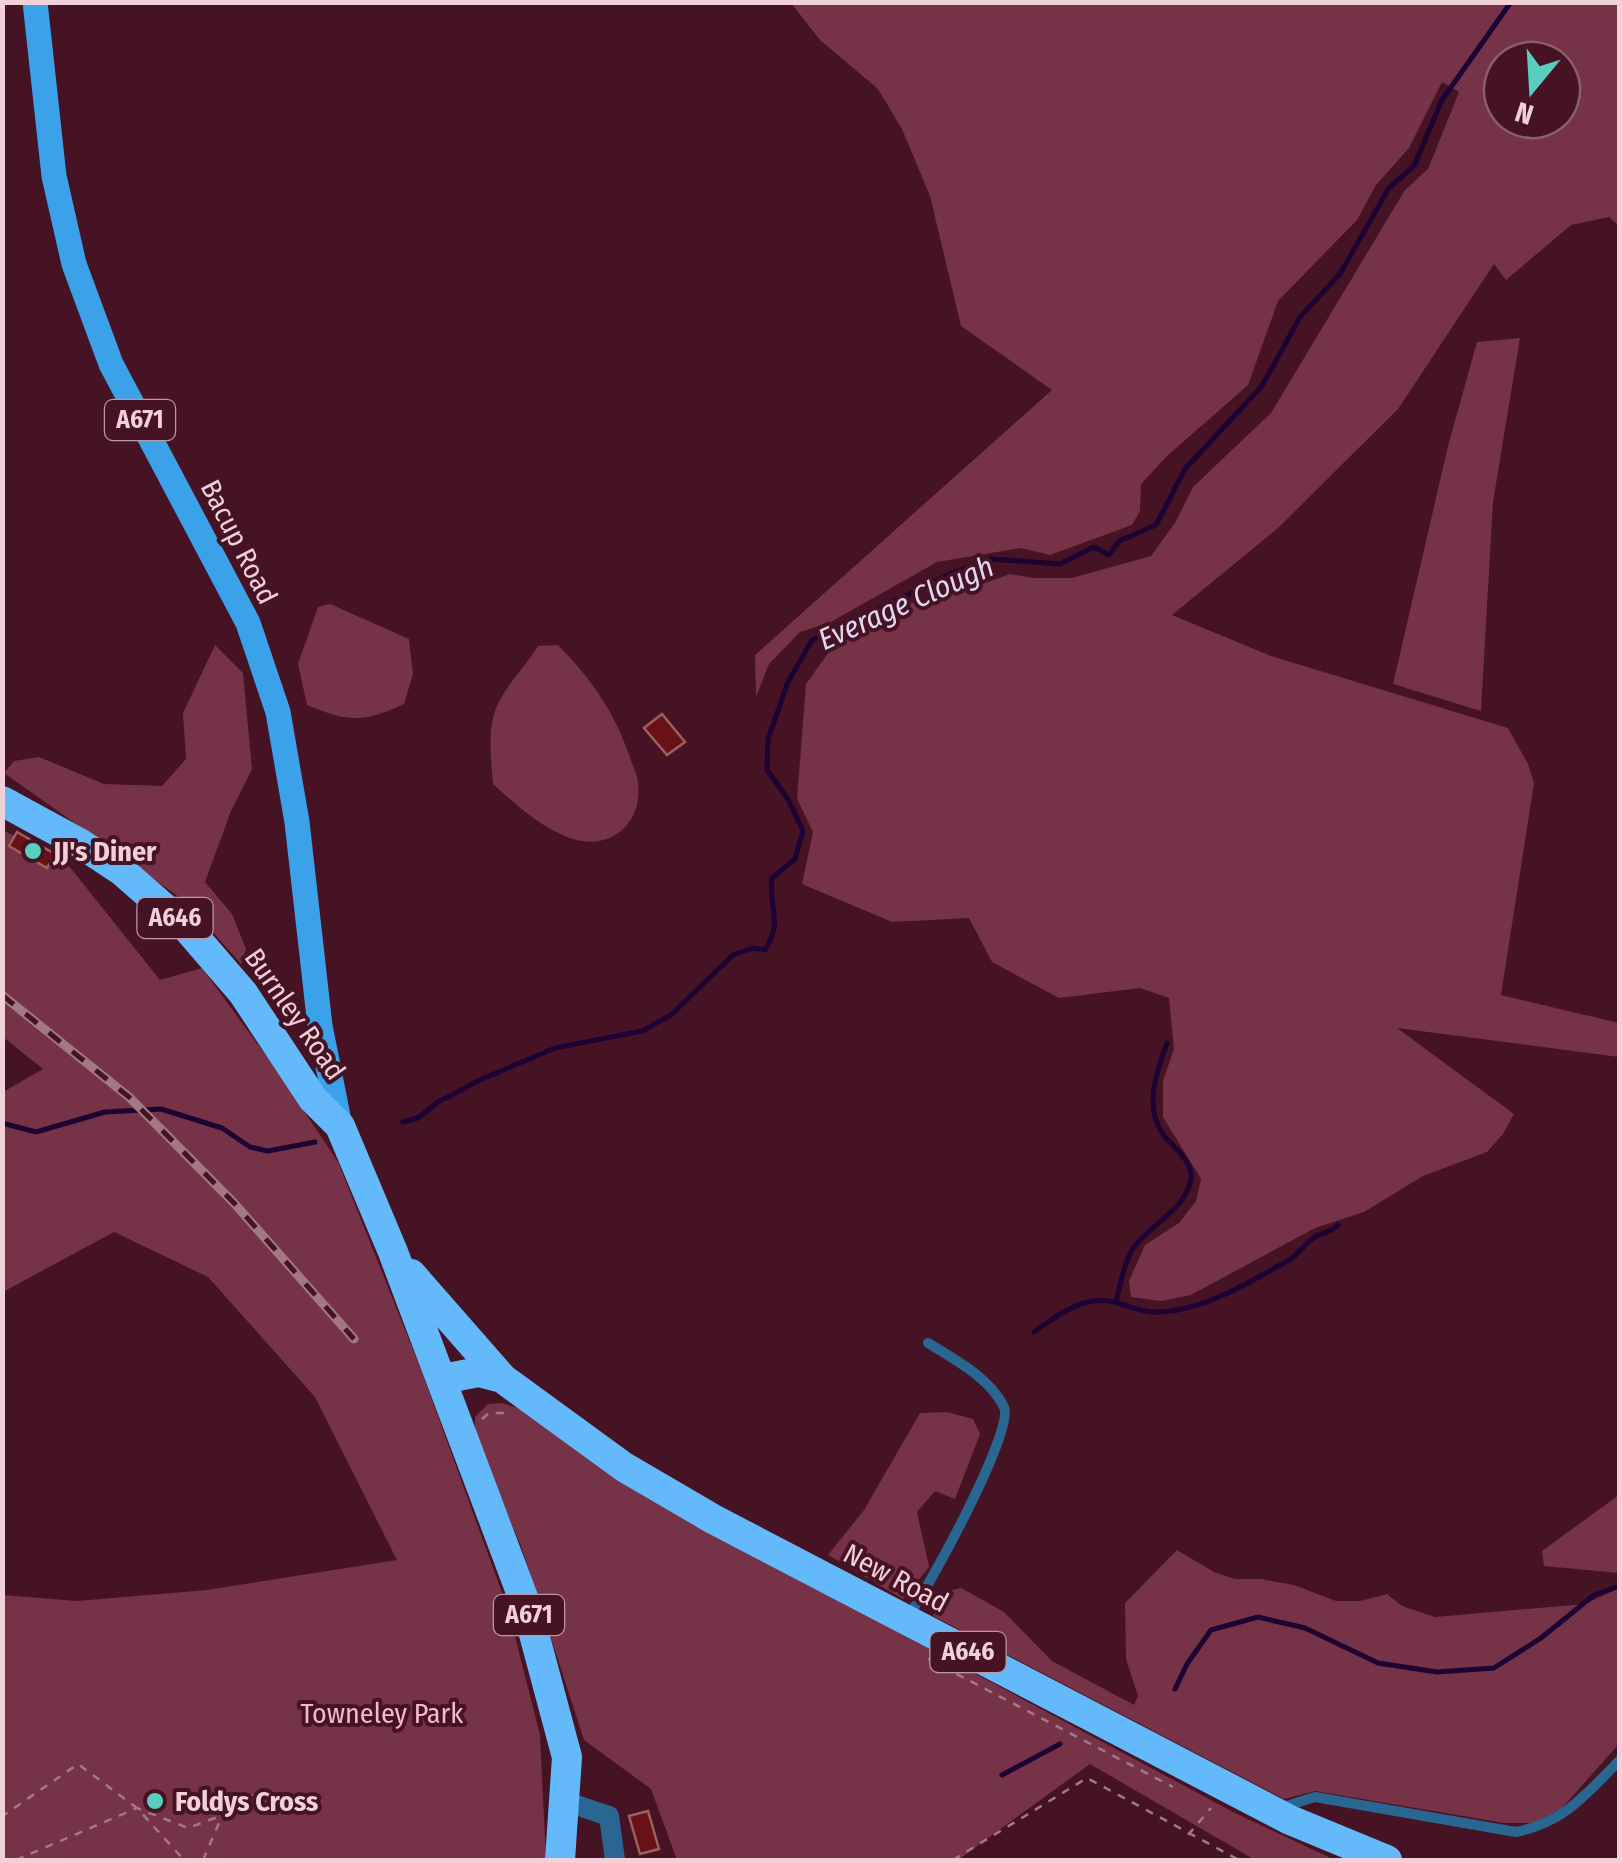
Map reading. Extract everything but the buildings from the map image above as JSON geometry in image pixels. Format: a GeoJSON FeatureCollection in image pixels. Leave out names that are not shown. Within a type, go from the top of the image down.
{"type":"FeatureCollection","features":[{"type":"Feature","properties":{"kind":"highway","name":"Burnley Road"},"geometry":{"type":"LineString","coordinates":[[2,801],[81,844],[122,872],[186,928],[243,992],[312,1099],[340,1126],[394,1252]]}},
{"type":"Feature","properties":{"kind":"highway","name":"New Road"},"geometry":{"type":"LineString","coordinates":[[394,1252],[502,1378],[639,1476],[713,1520],[1228,1788],[1387,1860]]}},
{"type":"Feature","properties":{"kind":"highway"},"geometry":{"type":"LineString","coordinates":[[394,1252],[442,1379],[479,1372],[502,1378]]}},
{"type":"Feature","properties":{"kind":"highway","name":"A671"},"geometry":{"type":"LineString","coordinates":[[442,1379],[527,1608],[567,1757],[560,1860]]}},
{"type":"Feature","properties":{"kind":"main road","name":"Bacup Road"},"geometry":{"type":"LineString","coordinates":[[35,2],[54,176],[74,264],[111,364],[248,623],[278,712],[297,822],[320,1026],[340,1126]]}},
{"type":"Feature","properties":{"kind":"street"},"geometry":{"type":"LineString","coordinates":[[564,1801],[609,1816],[615,1860]]}},
{"type":"Feature","properties":{"kind":"lane"},"geometry":{"type":"LineString","coordinates":[[906,1620],[950,1549],[998,1444],[1007,1415],[986,1385],[928,1343]]}},
{"type":"Feature","properties":{"kind":"lane"},"geometry":{"type":"LineString","coordinates":[[1273,1811],[1314,1797],[1516,1832],[1538,1828],[1568,1812],[1620,1760]]}},
{"type":"Feature","properties":{"kind":"path"},"geometry":{"type":"LineString","coordinates":[[2,1812],[78,1764],[137,1808],[184,1860]]}},
{"type":"Feature","properties":{"kind":"path"},"geometry":{"type":"LineString","coordinates":[[953,1860],[1087,1778],[1239,1860]]}},
{"type":"Feature","properties":{"kind":"path"},"geometry":{"type":"LineString","coordinates":[[1188,1835],[1228,1788]]}},
{"type":"Feature","properties":{"kind":"path"},"geometry":{"type":"LineString","coordinates":[[16,1860],[137,1808],[188,1828],[253,1795]]}},
{"type":"Feature","properties":{"kind":"path"},"geometry":{"type":"LineString","coordinates":[[203,1860],[222,1814]]}},
{"type":"Feature","properties":{"kind":"green space"},"geometry":{"type":"Polygon","coordinates":[[[791,3],[1619,3],[1619,226],[1609,217],[1571,225],[1506,280],[1494,264],[1398,409],[1278,528],[1172,615],[1271,656],[1508,728],[1534,783],[1501,995],[1619,1023],[1619,1057],[1397,1028],[1514,1114],[1503,1134],[1487,1152],[1423,1176],[1364,1212],[1315,1228],[1191,1295],[1161,1301],[1131,1297],[1129,1281],[1145,1245],[1179,1223],[1196,1201],[1201,1179],[1163,1117],[1163,1081],[1174,1049],[1169,998],[1140,988],[1059,998],[992,962],[969,918],[892,922],[802,884],[813,832],[797,799],[806,684],[836,642],[887,611],[935,595],[949,580],[976,586],[1010,574],[1072,578],[1151,556],[1175,523],[1193,487],[1271,413],[1405,190],[1428,169],[1459,92],[1442,82],[1409,148],[1376,185],[1357,220],[1278,301],[1248,385],[1141,484],[1140,511],[1132,525],[1050,555],[1021,548],[937,562],[829,623],[800,632],[769,664],[756,697],[755,655],[1052,390],[961,326],[930,196],[902,129],[878,89],[820,40],[791,3]]]}},
{"type":"Feature","properties":{"kind":"green space"},"geometry":{"type":"Polygon","coordinates":[[[1520,338],[1493,502],[1481,711],[1393,684],[1448,446],[1477,342],[1520,338]]]}},
{"type":"Feature","properties":{"kind":"green space"},"geometry":{"type":"Polygon","coordinates":[[[330,604],[409,639],[413,674],[404,704],[378,715],[356,718],[307,705],[298,664],[318,607],[330,604]]]}},
{"type":"Feature","properties":{"kind":"green space"},"geometry":{"type":"Polygon","coordinates":[[[215,645],[243,673],[252,769],[231,811],[205,882],[232,914],[246,949],[241,964],[186,902],[4,773],[14,761],[39,757],[104,784],[162,786],[186,759],[183,713],[215,645]]]}},
{"type":"Feature","properties":{"kind":"green space"},"geometry":{"type":"Polygon","coordinates":[[[558,645],[591,682],[608,709],[637,777],[634,813],[625,827],[609,838],[592,842],[556,832],[493,784],[491,740],[496,707],[538,646],[558,645]]]}},
{"type":"Feature","properties":{"kind":"green space","name":"Towneley Park"},"geometry":{"type":"Polygon","coordinates":[[[3,830],[69,866],[160,980],[202,968],[338,1162],[420,1367],[508,1609],[540,1735],[546,1860],[3,1860],[3,1595],[77,1601],[207,1590],[397,1560],[315,1397],[208,1277],[114,1232],[3,1292],[3,1092],[43,1069],[3,1037],[3,830]]]}},
{"type":"Feature","properties":{"kind":"green space"},"geometry":{"type":"Polygon","coordinates":[[[502,1403],[521,1409],[864,1614],[1235,1813],[1335,1860],[1255,1860],[1090,1764],[958,1860],[677,1860],[651,1789],[584,1740],[521,1546],[475,1438],[475,1417],[488,1404],[502,1403]]]}},
{"type":"Feature","properties":{"kind":"green space"},"geometry":{"type":"Polygon","coordinates":[[[947,1412],[973,1419],[980,1434],[955,1499],[935,1491],[917,1512],[929,1567],[903,1599],[828,1555],[864,1510],[920,1413],[947,1412]]]}},
{"type":"Feature","properties":{"kind":"green space"},"geometry":{"type":"Polygon","coordinates":[[[1619,1495],[1619,1573],[1544,1566],[1542,1551],[1619,1495]]]}},
{"type":"Feature","properties":{"kind":"green space"},"geometry":{"type":"Polygon","coordinates":[[[1177,1550],[1214,1572],[1235,1579],[1294,1585],[1336,1601],[1360,1601],[1387,1594],[1402,1606],[1435,1617],[1585,1604],[1619,1588],[1619,1744],[1562,1808],[1535,1823],[1504,1823],[1315,1791],[1284,1799],[933,1616],[944,1592],[961,1588],[1004,1612],[1052,1661],[1134,1705],[1138,1696],[1126,1659],[1125,1603],[1177,1550]]]}},
{"type":"Feature","properties":{"kind":"waterway","name":"Everage Clough"},"geometry":{"type":"LineString","coordinates":[[403,1122],[418,1118],[438,1102],[482,1079],[555,1048],[642,1031],[671,1015],[733,955],[753,948],[765,950],[775,922],[772,878],[795,859],[803,831],[788,799],[767,770],[768,739],[788,682],[812,640],[991,559],[1060,564],[1094,547],[1109,555],[1119,541],[1156,525],[1185,469],[1262,386],[1300,317],[1340,274],[1389,188],[1414,166],[1442,100],[1511,2]]}},
{"type":"Feature","properties":{"kind":"waterway"},"geometry":{"type":"LineString","coordinates":[[1116,1302],[1132,1250],[1183,1199],[1191,1178],[1188,1165],[1162,1133],[1154,1111],[1154,1088],[1167,1043]]}},
{"type":"Feature","properties":{"kind":"waterway"},"geometry":{"type":"LineString","coordinates":[[2,1123],[36,1132],[105,1112],[161,1109],[222,1128],[250,1147],[268,1151],[315,1142]]}},
{"type":"Feature","properties":{"kind":"waterway"},"geometry":{"type":"LineString","coordinates":[[1034,1332],[1073,1307],[1095,1301],[1155,1312],[1191,1307],[1242,1286],[1289,1260],[1312,1239],[1338,1225]]}},
{"type":"Feature","properties":{"kind":"waterway"},"geometry":{"type":"LineString","coordinates":[[1175,1689],[1211,1630],[1258,1617],[1305,1628],[1378,1663],[1437,1672],[1494,1668],[1541,1638],[1594,1595],[1620,1586]]}},
{"type":"Feature","properties":{"kind":"waterway"},"geometry":{"type":"LineString","coordinates":[[1002,1775],[1060,1744]]}},
{"type":"Feature","properties":{"kind":"railway"},"geometry":{"type":"LineString","coordinates":[[2,995],[129,1097],[234,1203],[354,1339]]}},
{"type":"Feature","properties":{"kind":"place","name":"JJ's Diner"},"geometry":{"type":"Point","coordinates":[33,851]}},
{"type":"Feature","properties":{"kind":"place","name":"Foldys Cross"},"geometry":{"type":"Point","coordinates":[155,1801]}}]}
